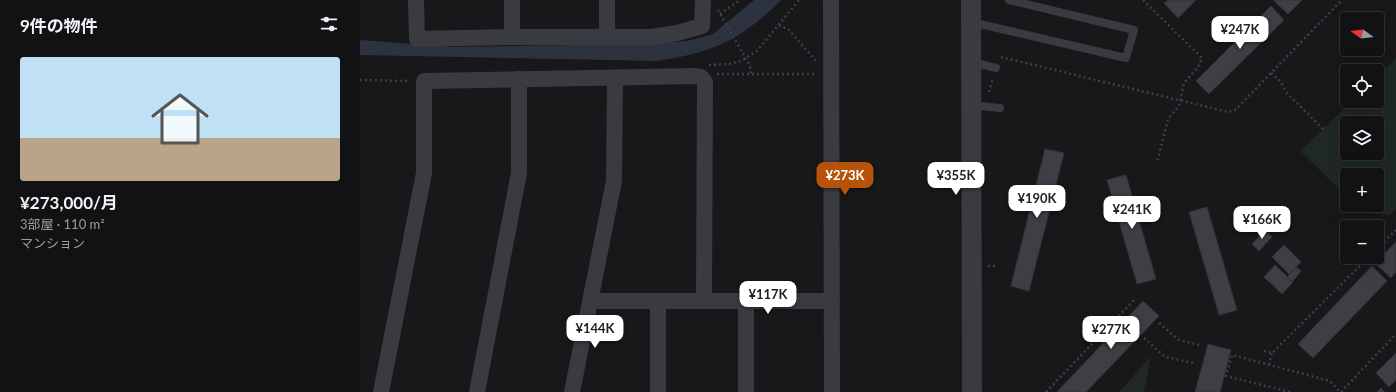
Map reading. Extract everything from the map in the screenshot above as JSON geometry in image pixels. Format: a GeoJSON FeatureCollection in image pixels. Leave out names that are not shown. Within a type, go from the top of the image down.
{"type":"FeatureCollection","features":[{"type":"Feature","properties":{"kind":"street"},"geometry":{"type":"LineString","coordinates":[[416,0],[417,39],[651,37],[677,33],[702,26],[703,0]]}},
{"type":"Feature","properties":{"kind":"street"},"geometry":{"type":"LineString","coordinates":[[512,0],[512,37]]}},
{"type":"Feature","properties":{"kind":"street"},"geometry":{"type":"LineString","coordinates":[[607,0],[607,37]]}},
{"type":"Feature","properties":{"kind":"street"},"geometry":{"type":"LineString","coordinates":[[831,0],[826,74],[832,301],[832,392]]}},
{"type":"Feature","properties":{"kind":"street"},"geometry":{"type":"LineString","coordinates":[[971,0],[972,392]]}},
{"type":"Feature","properties":{"kind":"street"},"geometry":{"type":"LineString","coordinates":[[381,392],[424,173],[424,81],[701,77],[706,82],[704,301]]}},
{"type":"Feature","properties":{"kind":"street"},"geometry":{"type":"LineString","coordinates":[[572,392],[614,181],[615,78]]}},
{"type":"Feature","properties":{"kind":"street"},"geometry":{"type":"LineString","coordinates":[[477,392],[519,173],[519,79]]}},
{"type":"Feature","properties":{"kind":"street"},"geometry":{"type":"LineString","coordinates":[[591,301],[832,301]]}},
{"type":"Feature","properties":{"kind":"street"},"geometry":{"type":"LineString","coordinates":[[658,301],[658,392]]}},
{"type":"Feature","properties":{"kind":"street"},"geometry":{"type":"LineString","coordinates":[[746,301],[746,392]]}},
{"type":"Feature","properties":{"kind":"lane"},"geometry":{"type":"LineString","coordinates":[[971,22],[1126,58],[1134,30],[1009,0]]}},
{"type":"Feature","properties":{"kind":"lane"},"geometry":{"type":"LineString","coordinates":[[971,62],[996,68]]}},
{"type":"Feature","properties":{"kind":"lane"},"geometry":{"type":"LineString","coordinates":[[972,105],[1000,108]]}},
{"type":"Feature","properties":{"kind":"path"},"geometry":{"type":"LineString","coordinates":[[716,16],[740,0]]}},
{"type":"Feature","properties":{"kind":"path"},"geometry":{"type":"LineString","coordinates":[[799,0],[757,51],[741,61],[729,64],[711,65],[703,68],[701,77],[712,74],[826,74]]}},
{"type":"Feature","properties":{"kind":"path"},"geometry":{"type":"LineString","coordinates":[[1143,0],[1202,58],[1198,67],[1184,83],[1179,106],[1168,119],[1157,163]]}},
{"type":"Feature","properties":{"kind":"path"},"geometry":{"type":"LineString","coordinates":[[995,55],[1228,112],[1235,110],[1342,0]]}},
{"type":"Feature","properties":{"kind":"path"},"geometry":{"type":"LineString","coordinates":[[722,16],[750,66],[751,74]]}},
{"type":"Feature","properties":{"kind":"path"},"geometry":{"type":"LineString","coordinates":[[779,25],[789,30],[826,74]]}},
{"type":"Feature","properties":{"kind":"path"},"geometry":{"type":"LineString","coordinates":[[1271,73],[1281,82],[1286,92],[1323,129]]}},
{"type":"Feature","properties":{"kind":"path"},"geometry":{"type":"LineString","coordinates":[[360,80],[424,81]]}},
{"type":"Feature","properties":{"kind":"path"},"geometry":{"type":"LineString","coordinates":[[1384,242],[1396,230]]}},
{"type":"Feature","properties":{"kind":"path"},"geometry":{"type":"LineString","coordinates":[[1269,365],[1272,353],[1362,264]]}},
{"type":"Feature","properties":{"kind":"path"},"geometry":{"type":"LineString","coordinates":[[1046,392],[1136,298]]}},
{"type":"Feature","properties":{"kind":"path"},"geometry":{"type":"LineString","coordinates":[[1159,323],[1179,340],[1199,345]]}},
{"type":"Feature","properties":{"kind":"path"},"geometry":{"type":"LineString","coordinates":[[1290,392],[1226,376],[1232,355],[1330,381],[1340,392],[1396,334]]}},
{"type":"Feature","properties":{"kind":"path"},"geometry":{"type":"LineString","coordinates":[[1144,338],[1165,357],[1194,364]]}},
{"type":"Feature","properties":{"kind":"path"},"geometry":{"type":"LineString","coordinates":[[1264,352],[1272,353]]}},
{"type":"Feature","properties":{"kind":"shaded area"},"geometry":{"type":"Polygon","coordinates":[[[1396,58],[1396,209],[1389,215],[1361,212],[1384,212],[1384,168],[1340,168],[1340,190],[1300,151],[1345,108],[1384,108],[1384,70],[1396,58]]]}},
{"type":"Feature","properties":{"kind":"shaded area"},"geometry":{"type":"Polygon","coordinates":[[[1151,356],[1144,392],[1119,392],[1151,356]]]}},
{"type":"Feature","properties":{"kind":"water"},"geometry":{"type":"Polygon","coordinates":[[[754,0],[781,0],[766,15],[729,41],[696,53],[657,61],[360,55],[360,40],[450,47],[639,44],[687,41],[713,34],[754,0]]]}},
{"type":"Feature","properties":{"kind":"building"},"geometry":{"type":"Polygon","coordinates":[[[1168,0],[1196,0],[1178,18],[1164,3],[1168,0]]]}},
{"type":"Feature","properties":{"kind":"building"},"geometry":{"type":"Polygon","coordinates":[[[1274,0],[1302,0],[1288,14],[1274,0]]]}},
{"type":"Feature","properties":{"kind":"building"},"geometry":{"type":"Polygon","coordinates":[[[1271,6],[1284,20],[1209,94],[1196,81],[1271,6]]]}},
{"type":"Feature","properties":{"kind":"building"},"geometry":{"type":"Polygon","coordinates":[[[1045,149],[1064,153],[1029,291],[1011,286],[1045,149]]]}},
{"type":"Feature","properties":{"kind":"building"},"geometry":{"type":"Polygon","coordinates":[[[1126,175],[1156,279],[1137,284],[1107,180],[1126,175]]]}},
{"type":"Feature","properties":{"kind":"building"},"geometry":{"type":"Polygon","coordinates":[[[1207,207],[1237,310],[1219,315],[1189,212],[1207,207]]]}},
{"type":"Feature","properties":{"kind":"building"},"geometry":{"type":"Polygon","coordinates":[[[1265,230],[1272,237],[1259,251],[1252,244],[1265,230]]]}},
{"type":"Feature","properties":{"kind":"building"},"geometry":{"type":"Polygon","coordinates":[[[1396,242],[1396,272],[1391,278],[1376,264],[1384,264],[1384,254],[1396,242]]]}},
{"type":"Feature","properties":{"kind":"building"},"geometry":{"type":"Polygon","coordinates":[[[1284,245],[1301,262],[1289,274],[1272,257],[1284,245]]]}},
{"type":"Feature","properties":{"kind":"building"},"geometry":{"type":"Polygon","coordinates":[[[1275,265],[1293,282],[1282,294],[1264,277],[1275,265]]]}},
{"type":"Feature","properties":{"kind":"building"},"geometry":{"type":"Polygon","coordinates":[[[1372,266],[1387,281],[1313,358],[1298,344],[1372,266]]]}},
{"type":"Feature","properties":{"kind":"building"},"geometry":{"type":"Polygon","coordinates":[[[1296,267],[1301,271],[1292,282],[1287,277],[1296,267]]]}},
{"type":"Feature","properties":{"kind":"building"},"geometry":{"type":"Polygon","coordinates":[[[1143,301],[1159,316],[1086,392],[1057,392],[1143,301]]]}},
{"type":"Feature","properties":{"kind":"building"},"geometry":{"type":"Polygon","coordinates":[[[1208,344],[1231,350],[1220,392],[1195,392],[1208,344]]]}},
{"type":"Feature","properties":{"kind":"building"},"geometry":{"type":"Polygon","coordinates":[[[1396,353],[1396,380],[1389,387],[1376,373],[1396,353]]]}},
{"type":"Feature","properties":{"kind":"building"},"geometry":{"type":"Polygon","coordinates":[[[1381,388],[1385,392],[1377,392],[1381,388]]]}}]}
